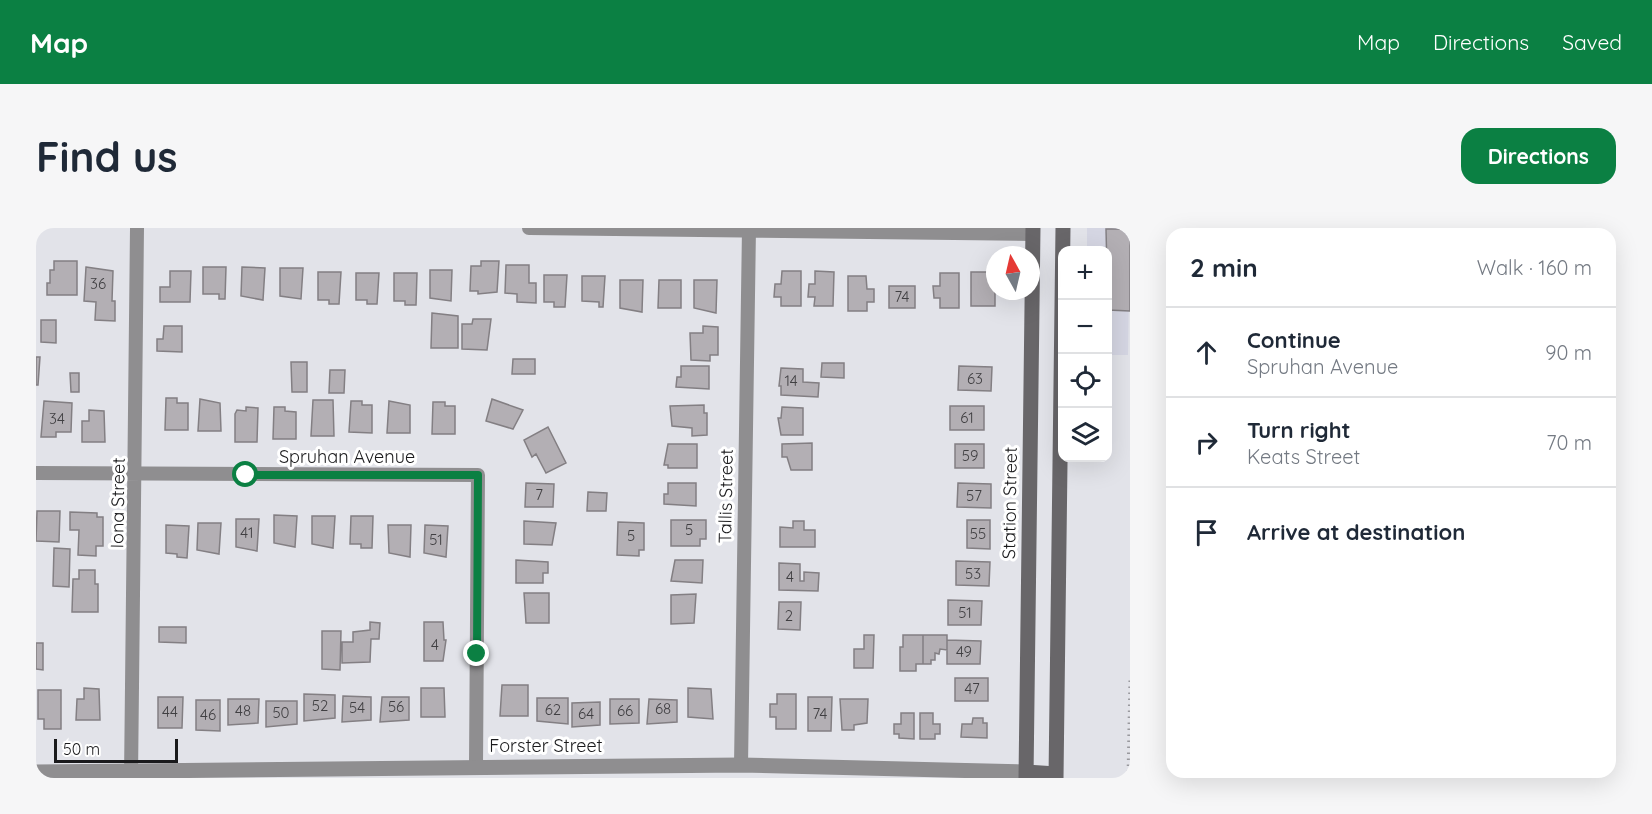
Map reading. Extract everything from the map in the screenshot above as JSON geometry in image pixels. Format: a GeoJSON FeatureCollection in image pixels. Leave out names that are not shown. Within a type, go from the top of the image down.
{"type":"FeatureCollection","features":[{"type":"Feature","properties":{"kind":"main road"},"geometry":{"type":"LineString","coordinates":[[1056,776],[1063,228]]}},
{"type":"Feature","properties":{"kind":"main road","name":"Station Street"},"geometry":{"type":"LineString","coordinates":[[1026,775],[1033,231]]}},
{"type":"Feature","properties":{"kind":"main road","name":"Forster Street"},"geometry":{"type":"LineString","coordinates":[[1026,775],[1056,776]]}},
{"type":"Feature","properties":{"kind":"street","name":"Iona Street"},"geometry":{"type":"LineString","coordinates":[[131,776],[137,228]]}},
{"type":"Feature","properties":{"kind":"street"},"geometry":{"type":"LineString","coordinates":[[529,228],[1033,231]]}},
{"type":"Feature","properties":{"kind":"street","name":"Tallis Street"},"geometry":{"type":"LineString","coordinates":[[741,765],[749,229]]}},
{"type":"Feature","properties":{"kind":"street","name":"Spruhan Avenue"},"geometry":{"type":"LineString","coordinates":[[36,473],[478,475],[476,766]]}},
{"type":"Feature","properties":{"kind":"street","name":"Forster Street"},"geometry":{"type":"LineString","coordinates":[[36,772],[131,776],[476,766],[741,765],[1026,775]]}},
{"type":"Feature","properties":{"kind":"path"},"geometry":{"type":"LineString","coordinates":[[1128,778],[1130,678]]}},
{"type":"Feature","properties":{"kind":"shaded area"},"geometry":{"type":"Polygon","coordinates":[[[1087,228],[1130,228],[1128,355],[1112,355],[1112,246],[1087,246],[1087,228]]]}},
{"type":"Feature","properties":{"kind":"building"},"geometry":{"type":"Polygon","coordinates":[[[1106,229],[1130,229],[1130,311],[1112,310],[1112,246],[1106,246],[1106,229]]]}},
{"type":"Feature","properties":{"kind":"building"},"geometry":{"type":"Polygon","coordinates":[[[54,261],[77,261],[77,295],[47,295],[47,283],[50,283],[50,270],[54,270],[54,261]]]}},
{"type":"Feature","properties":{"kind":"building"},"geometry":{"type":"Polygon","coordinates":[[[481,261],[499,261],[497,292],[478,294],[478,291],[470,291],[471,266],[481,266],[481,261]]]}},
{"type":"Feature","properties":{"kind":"building"},"geometry":{"type":"Polygon","coordinates":[[[506,265],[529,265],[529,283],[536,283],[536,303],[517,302],[517,294],[505,293],[506,265]]]}},
{"type":"Feature","properties":{"kind":"building"},"geometry":{"type":"Polygon","coordinates":[[[86,267],[113,271],[112,301],[115,301],[115,321],[95,320],[96,302],[84,301],[86,267]]]}},
{"type":"Feature","properties":{"kind":"building"},"geometry":{"type":"Polygon","coordinates":[[[203,267],[226,267],[225,299],[219,299],[219,294],[203,294],[203,267]]]}},
{"type":"Feature","properties":{"kind":"building"},"geometry":{"type":"Polygon","coordinates":[[[242,267],[265,268],[263,300],[241,296],[242,267]]]}},
{"type":"Feature","properties":{"kind":"building"},"geometry":{"type":"Polygon","coordinates":[[[280,268],[303,268],[301,299],[280,296],[280,268]]]}},
{"type":"Feature","properties":{"kind":"building"},"geometry":{"type":"Polygon","coordinates":[[[430,270],[452,270],[451,301],[430,298],[430,270]]]}},
{"type":"Feature","properties":{"kind":"building"},"geometry":{"type":"Polygon","coordinates":[[[170,271],[191,271],[190,302],[160,302],[160,287],[170,287],[170,271]]]}},
{"type":"Feature","properties":{"kind":"building"},"geometry":{"type":"Polygon","coordinates":[[[782,271],[801,271],[801,306],[781,306],[781,297],[774,297],[775,284],[781,284],[782,271]]]}},
{"type":"Feature","properties":{"kind":"building"},"geometry":{"type":"Polygon","coordinates":[[[815,271],[834,272],[833,306],[814,306],[815,297],[808,297],[809,284],[815,284],[815,271]]]}},
{"type":"Feature","properties":{"kind":"building"},"geometry":{"type":"Polygon","coordinates":[[[318,272],[341,272],[339,304],[329,304],[329,300],[318,300],[318,272]]]}},
{"type":"Feature","properties":{"kind":"building"},"geometry":{"type":"Polygon","coordinates":[[[971,272],[986,272],[986,300],[995,300],[995,306],[971,306],[971,272]]]}},
{"type":"Feature","properties":{"kind":"building"},"geometry":{"type":"Polygon","coordinates":[[[356,273],[379,273],[377,304],[367,304],[367,300],[356,300],[356,273]]]}},
{"type":"Feature","properties":{"kind":"building"},"geometry":{"type":"Polygon","coordinates":[[[394,273],[417,273],[416,305],[405,305],[405,301],[394,301],[394,273]]]}},
{"type":"Feature","properties":{"kind":"building"},"geometry":{"type":"Polygon","coordinates":[[[940,273],[959,273],[959,308],[940,308],[940,298],[934,298],[933,286],[940,286],[940,273]]]}},
{"type":"Feature","properties":{"kind":"building"},"geometry":{"type":"Polygon","coordinates":[[[544,275],[567,275],[565,307],[554,307],[554,302],[544,302],[544,275]]]}},
{"type":"Feature","properties":{"kind":"building"},"geometry":{"type":"Polygon","coordinates":[[[582,276],[605,276],[603,307],[599,307],[599,302],[582,301],[582,276]]]}},
{"type":"Feature","properties":{"kind":"building"},"geometry":{"type":"Polygon","coordinates":[[[848,276],[866,276],[867,289],[874,289],[874,302],[867,302],[867,311],[848,311],[848,276]]]}},
{"type":"Feature","properties":{"kind":"building"},"geometry":{"type":"Polygon","coordinates":[[[620,280],[643,280],[642,312],[620,308],[620,280]]]}},
{"type":"Feature","properties":{"kind":"building"},"geometry":{"type":"Polygon","coordinates":[[[659,280],[681,280],[681,308],[658,308],[659,280]]]}},
{"type":"Feature","properties":{"kind":"building"},"geometry":{"type":"Polygon","coordinates":[[[694,280],[717,280],[716,313],[694,308],[694,280]]]}},
{"type":"Feature","properties":{"kind":"building"},"geometry":{"type":"Polygon","coordinates":[[[889,286],[915,286],[915,308],[889,308],[889,286]]]}},
{"type":"Feature","properties":{"kind":"building"},"geometry":{"type":"Polygon","coordinates":[[[432,313],[458,316],[458,348],[431,348],[432,313]]]}},
{"type":"Feature","properties":{"kind":"building"},"geometry":{"type":"Polygon","coordinates":[[[473,319],[491,319],[487,350],[462,349],[462,324],[472,324],[473,319]]]}},
{"type":"Feature","properties":{"kind":"building"},"geometry":{"type":"Polygon","coordinates":[[[41,320],[56,320],[56,343],[41,342],[41,320]]]}},
{"type":"Feature","properties":{"kind":"building"},"geometry":{"type":"Polygon","coordinates":[[[164,326],[182,326],[182,352],[157,351],[157,339],[163,339],[164,326]]]}},
{"type":"Feature","properties":{"kind":"building"},"geometry":{"type":"Polygon","coordinates":[[[703,326],[718,327],[718,355],[710,355],[710,361],[691,360],[690,333],[703,333],[703,326]]]}},
{"type":"Feature","properties":{"kind":"building"},"geometry":{"type":"Polygon","coordinates":[[[36,357],[40,357],[38,385],[36,385],[36,357]]]}},
{"type":"Feature","properties":{"kind":"building"},"geometry":{"type":"Polygon","coordinates":[[[513,359],[535,359],[535,374],[512,374],[513,359]]]}},
{"type":"Feature","properties":{"kind":"building"},"geometry":{"type":"Polygon","coordinates":[[[291,362],[307,362],[307,392],[292,392],[291,362]]]}},
{"type":"Feature","properties":{"kind":"building"},"geometry":{"type":"Polygon","coordinates":[[[822,363],[844,363],[844,378],[821,377],[822,363]]]}},
{"type":"Feature","properties":{"kind":"building"},"geometry":{"type":"Polygon","coordinates":[[[681,366],[709,366],[709,389],[676,387],[677,377],[681,377],[681,366]]]}},
{"type":"Feature","properties":{"kind":"building"},"geometry":{"type":"Polygon","coordinates":[[[959,366],[992,367],[991,391],[958,390],[959,366]]]}},
{"type":"Feature","properties":{"kind":"building"},"geometry":{"type":"Polygon","coordinates":[[[781,368],[803,369],[803,382],[819,383],[818,397],[781,395],[781,386],[779,386],[781,368]]]}},
{"type":"Feature","properties":{"kind":"building"},"geometry":{"type":"Polygon","coordinates":[[[330,370],[345,370],[344,393],[329,393],[330,370]]]}},
{"type":"Feature","properties":{"kind":"building"},"geometry":{"type":"Polygon","coordinates":[[[70,373],[79,373],[79,392],[71,392],[70,373]]]}},
{"type":"Feature","properties":{"kind":"building"},"geometry":{"type":"Polygon","coordinates":[[[166,398],[177,398],[177,403],[188,403],[188,430],[165,430],[166,398]]]}},
{"type":"Feature","properties":{"kind":"building"},"geometry":{"type":"Polygon","coordinates":[[[200,399],[220,403],[221,431],[198,431],[200,399]]]}},
{"type":"Feature","properties":{"kind":"building"},"geometry":{"type":"Polygon","coordinates":[[[492,399],[523,410],[513,429],[486,421],[492,399]]]}},
{"type":"Feature","properties":{"kind":"building"},"geometry":{"type":"Polygon","coordinates":[[[313,400],[333,400],[334,436],[311,436],[313,400]]]}},
{"type":"Feature","properties":{"kind":"building"},"geometry":{"type":"Polygon","coordinates":[[[44,401],[72,403],[71,432],[56,432],[56,437],[41,437],[44,401]]]}},
{"type":"Feature","properties":{"kind":"building"},"geometry":{"type":"Polygon","coordinates":[[[351,401],[362,401],[362,405],[372,405],[372,433],[349,432],[351,401]]]}},
{"type":"Feature","properties":{"kind":"building"},"geometry":{"type":"Polygon","coordinates":[[[389,401],[410,405],[410,433],[387,433],[389,401]]]}},
{"type":"Feature","properties":{"kind":"building"},"geometry":{"type":"Polygon","coordinates":[[[433,402],[445,402],[445,406],[455,406],[455,434],[432,434],[433,402]]]}},
{"type":"Feature","properties":{"kind":"building"},"geometry":{"type":"Polygon","coordinates":[[[704,405],[704,413],[707,413],[707,435],[692,436],[692,428],[672,426],[670,406],[704,405]]]}},
{"type":"Feature","properties":{"kind":"building"},"geometry":{"type":"Polygon","coordinates":[[[950,406],[984,406],[984,430],[950,430],[950,406]]]}},
{"type":"Feature","properties":{"kind":"building"},"geometry":{"type":"Polygon","coordinates":[[[246,407],[258,408],[257,442],[235,442],[235,414],[237,410],[246,411],[246,407]]]}},
{"type":"Feature","properties":{"kind":"building"},"geometry":{"type":"Polygon","coordinates":[[[274,407],[285,407],[285,411],[296,412],[296,439],[273,439],[274,407]]]}},
{"type":"Feature","properties":{"kind":"building"},"geometry":{"type":"Polygon","coordinates":[[[782,407],[803,408],[803,435],[781,435],[778,418],[781,418],[782,407]]]}},
{"type":"Feature","properties":{"kind":"building"},"geometry":{"type":"Polygon","coordinates":[[[89,410],[104,411],[105,442],[82,442],[82,421],[89,421],[89,410]]]}},
{"type":"Feature","properties":{"kind":"building"},"geometry":{"type":"Polygon","coordinates":[[[548,427],[566,463],[546,473],[536,454],[532,457],[524,440],[548,427]]]}},
{"type":"Feature","properties":{"kind":"building"},"geometry":{"type":"Polygon","coordinates":[[[812,443],[812,470],[791,470],[787,457],[782,457],[782,444],[812,443]]]}},
{"type":"Feature","properties":{"kind":"building"},"geometry":{"type":"Polygon","coordinates":[[[668,444],[697,444],[697,468],[668,468],[668,465],[664,465],[668,444]]]}},
{"type":"Feature","properties":{"kind":"building"},"geometry":{"type":"Polygon","coordinates":[[[955,444],[984,444],[984,468],[955,468],[955,444]]]}},
{"type":"Feature","properties":{"kind":"building"},"geometry":{"type":"Polygon","coordinates":[[[526,483],[554,484],[553,507],[525,507],[526,483]]]}},
{"type":"Feature","properties":{"kind":"building"},"geometry":{"type":"Polygon","coordinates":[[[668,483],[696,483],[696,506],[664,504],[664,494],[668,494],[668,483]]]}},
{"type":"Feature","properties":{"kind":"building"},"geometry":{"type":"Polygon","coordinates":[[[958,483],[991,484],[991,508],[957,507],[958,483]]]}},
{"type":"Feature","properties":{"kind":"building"},"geometry":{"type":"Polygon","coordinates":[[[588,492],[607,493],[606,511],[587,511],[588,492]]]}},
{"type":"Feature","properties":{"kind":"building"},"geometry":{"type":"Polygon","coordinates":[[[37,511],[60,511],[59,542],[36,541],[37,511]]]}},
{"type":"Feature","properties":{"kind":"building"},"geometry":{"type":"Polygon","coordinates":[[[70,512],[97,513],[97,517],[103,517],[103,546],[96,546],[96,556],[78,555],[79,530],[70,530],[70,512]]]}},
{"type":"Feature","properties":{"kind":"building"},"geometry":{"type":"Polygon","coordinates":[[[274,515],[297,516],[295,547],[274,543],[274,515]]]}},
{"type":"Feature","properties":{"kind":"building"},"geometry":{"type":"Polygon","coordinates":[[[312,516],[335,516],[333,548],[312,544],[312,516]]]}},
{"type":"Feature","properties":{"kind":"building"},"geometry":{"type":"Polygon","coordinates":[[[351,516],[373,516],[372,548],[361,548],[361,544],[350,544],[351,516]]]}},
{"type":"Feature","properties":{"kind":"building"},"geometry":{"type":"Polygon","coordinates":[[[236,519],[259,519],[257,551],[236,547],[236,519]]]}},
{"type":"Feature","properties":{"kind":"building"},"geometry":{"type":"Polygon","coordinates":[[[671,520],[706,520],[706,539],[700,539],[700,546],[671,546],[671,520]]]}},
{"type":"Feature","properties":{"kind":"building"},"geometry":{"type":"Polygon","coordinates":[[[967,520],[990,520],[990,549],[967,548],[967,520]]]}},
{"type":"Feature","properties":{"kind":"building"},"geometry":{"type":"Polygon","coordinates":[[[524,521],[556,523],[552,545],[524,544],[524,521]]]}},
{"type":"Feature","properties":{"kind":"building"},"geometry":{"type":"Polygon","coordinates":[[[793,521],[804,521],[804,530],[815,530],[815,547],[780,547],[780,527],[793,528],[793,521]]]}},
{"type":"Feature","properties":{"kind":"building"},"geometry":{"type":"Polygon","coordinates":[[[618,522],[644,523],[644,550],[639,550],[639,556],[617,555],[618,522]]]}},
{"type":"Feature","properties":{"kind":"building"},"geometry":{"type":"Polygon","coordinates":[[[198,523],[221,523],[219,554],[197,550],[198,523]]]}},
{"type":"Feature","properties":{"kind":"building"},"geometry":{"type":"Polygon","coordinates":[[[166,525],[189,526],[187,558],[166,553],[166,525]]]}},
{"type":"Feature","properties":{"kind":"building"},"geometry":{"type":"Polygon","coordinates":[[[388,525],[411,525],[410,557],[389,553],[388,525]]]}},
{"type":"Feature","properties":{"kind":"building"},"geometry":{"type":"Polygon","coordinates":[[[425,525],[448,526],[446,557],[424,553],[425,525]]]}},
{"type":"Feature","properties":{"kind":"building"},"geometry":{"type":"Polygon","coordinates":[[[54,548],[70,549],[69,587],[53,586],[54,548]]]}},
{"type":"Feature","properties":{"kind":"building"},"geometry":{"type":"Polygon","coordinates":[[[516,560],[548,562],[548,573],[543,573],[543,583],[516,583],[516,560]]]}},
{"type":"Feature","properties":{"kind":"building"},"geometry":{"type":"Polygon","coordinates":[[[675,560],[703,560],[702,583],[671,581],[675,560]]]}},
{"type":"Feature","properties":{"kind":"building"},"geometry":{"type":"Polygon","coordinates":[[[956,561],[990,562],[989,586],[956,585],[956,561]]]}},
{"type":"Feature","properties":{"kind":"building"},"geometry":{"type":"Polygon","coordinates":[[[779,563],[800,564],[800,581],[804,581],[804,572],[819,573],[818,591],[779,590],[779,563]]]}},
{"type":"Feature","properties":{"kind":"building"},"geometry":{"type":"Polygon","coordinates":[[[79,570],[95,570],[95,584],[98,584],[98,612],[72,612],[73,579],[79,579],[79,570]]]}},
{"type":"Feature","properties":{"kind":"building"},"geometry":{"type":"Polygon","coordinates":[[[524,593],[549,593],[549,623],[526,623],[524,593]]]}},
{"type":"Feature","properties":{"kind":"building"},"geometry":{"type":"Polygon","coordinates":[[[696,594],[694,623],[671,624],[671,595],[696,594]]]}},
{"type":"Feature","properties":{"kind":"building"},"geometry":{"type":"Polygon","coordinates":[[[948,600],[982,601],[981,625],[948,625],[948,600]]]}},
{"type":"Feature","properties":{"kind":"building"},"geometry":{"type":"Polygon","coordinates":[[[779,602],[801,602],[800,630],[778,629],[779,602]]]}},
{"type":"Feature","properties":{"kind":"building"},"geometry":{"type":"Polygon","coordinates":[[[370,622],[380,623],[379,639],[371,639],[370,662],[342,663],[342,642],[353,642],[353,632],[370,630],[370,622]]]}},
{"type":"Feature","properties":{"kind":"building"},"geometry":{"type":"Polygon","coordinates":[[[424,622],[443,622],[444,640],[446,640],[443,661],[424,661],[424,622]]]}},
{"type":"Feature","properties":{"kind":"building"},"geometry":{"type":"Polygon","coordinates":[[[159,627],[186,627],[186,643],[159,642],[159,627]]]}},
{"type":"Feature","properties":{"kind":"building"},"geometry":{"type":"Polygon","coordinates":[[[322,631],[341,631],[340,670],[322,669],[322,631]]]}},
{"type":"Feature","properties":{"kind":"building"},"geometry":{"type":"Polygon","coordinates":[[[864,635],[874,635],[873,668],[854,668],[854,649],[864,649],[864,635]]]}},
{"type":"Feature","properties":{"kind":"building"},"geometry":{"type":"Polygon","coordinates":[[[903,635],[923,635],[923,664],[916,664],[916,671],[900,671],[900,647],[903,647],[903,635]]]}},
{"type":"Feature","properties":{"kind":"building"},"geometry":{"type":"Polygon","coordinates":[[[923,635],[947,635],[947,650],[940,649],[939,654],[935,653],[935,660],[931,660],[931,664],[923,664],[923,635]]]}},
{"type":"Feature","properties":{"kind":"building"},"geometry":{"type":"Polygon","coordinates":[[[947,640],[981,641],[980,664],[947,664],[947,640]]]}},
{"type":"Feature","properties":{"kind":"building"},"geometry":{"type":"Polygon","coordinates":[[[36,643],[43,643],[43,670],[36,669],[36,643]]]}},
{"type":"Feature","properties":{"kind":"building"},"geometry":{"type":"Polygon","coordinates":[[[955,678],[988,678],[988,701],[955,701],[955,678]]]}},
{"type":"Feature","properties":{"kind":"building"},"geometry":{"type":"Polygon","coordinates":[[[502,685],[528,685],[528,716],[500,716],[502,685]]]}},
{"type":"Feature","properties":{"kind":"building"},"geometry":{"type":"Polygon","coordinates":[[[84,688],[99,689],[100,720],[76,720],[77,699],[84,699],[84,688]]]}},
{"type":"Feature","properties":{"kind":"building"},"geometry":{"type":"Polygon","coordinates":[[[421,688],[444,688],[445,717],[421,717],[421,688]]]}},
{"type":"Feature","properties":{"kind":"building"},"geometry":{"type":"Polygon","coordinates":[[[688,688],[711,689],[713,719],[688,717],[688,688]]]}},
{"type":"Feature","properties":{"kind":"building"},"geometry":{"type":"Polygon","coordinates":[[[38,690],[61,690],[61,729],[44,729],[44,719],[38,719],[38,690]]]}},
{"type":"Feature","properties":{"kind":"building"},"geometry":{"type":"Polygon","coordinates":[[[304,694],[335,695],[335,718],[304,721],[304,694]]]}},
{"type":"Feature","properties":{"kind":"building"},"geometry":{"type":"Polygon","coordinates":[[[777,694],[796,694],[796,729],[776,729],[776,717],[770,717],[770,704],[777,704],[777,694]]]}},
{"type":"Feature","properties":{"kind":"building"},"geometry":{"type":"Polygon","coordinates":[[[343,696],[371,697],[371,720],[342,722],[343,696]]]}},
{"type":"Feature","properties":{"kind":"building"},"geometry":{"type":"Polygon","coordinates":[[[158,697],[183,697],[182,728],[158,728],[158,697]]]}},
{"type":"Feature","properties":{"kind":"building"},"geometry":{"type":"Polygon","coordinates":[[[382,697],[409,697],[409,720],[380,722],[382,697]]]}},
{"type":"Feature","properties":{"kind":"building"},"geometry":{"type":"Polygon","coordinates":[[[808,697],[832,697],[831,731],[808,731],[808,697]]]}},
{"type":"Feature","properties":{"kind":"building"},"geometry":{"type":"Polygon","coordinates":[[[537,698],[568,698],[568,724],[537,721],[537,698]]]}},
{"type":"Feature","properties":{"kind":"building"},"geometry":{"type":"Polygon","coordinates":[[[228,699],[259,699],[258,723],[228,725],[228,699]]]}},
{"type":"Feature","properties":{"kind":"building"},"geometry":{"type":"Polygon","coordinates":[[[610,699],[639,699],[639,723],[610,724],[610,699]]]}},
{"type":"Feature","properties":{"kind":"building"},"geometry":{"type":"Polygon","coordinates":[[[649,699],[677,700],[677,722],[647,724],[649,699]]]}},
{"type":"Feature","properties":{"kind":"building"},"geometry":{"type":"Polygon","coordinates":[[[840,699],[868,699],[867,723],[854,725],[854,730],[842,730],[840,699]]]}},
{"type":"Feature","properties":{"kind":"building"},"geometry":{"type":"Polygon","coordinates":[[[196,700],[220,700],[220,731],[196,730],[196,700]]]}},
{"type":"Feature","properties":{"kind":"building"},"geometry":{"type":"Polygon","coordinates":[[[266,701],[297,701],[297,724],[266,727],[266,701]]]}},
{"type":"Feature","properties":{"kind":"building"},"geometry":{"type":"Polygon","coordinates":[[[600,702],[600,725],[572,727],[572,703],[600,702]]]}},
{"type":"Feature","properties":{"kind":"building"},"geometry":{"type":"Polygon","coordinates":[[[901,713],[914,713],[914,739],[899,738],[899,734],[894,734],[894,724],[901,724],[901,713]]]}},
{"type":"Feature","properties":{"kind":"building"},"geometry":{"type":"Polygon","coordinates":[[[920,713],[933,713],[933,724],[940,724],[940,734],[935,734],[935,739],[920,739],[920,713]]]}},
{"type":"Feature","properties":{"kind":"building"},"geometry":{"type":"Polygon","coordinates":[[[973,718],[983,718],[983,723],[987,723],[987,738],[961,737],[962,724],[972,724],[973,718]]]}},
{"type":"Feature","properties":{"kind":"route"},"geometry":{"type":"LineString","coordinates":[[246,475],[478,475],[477,654]]}}]}
